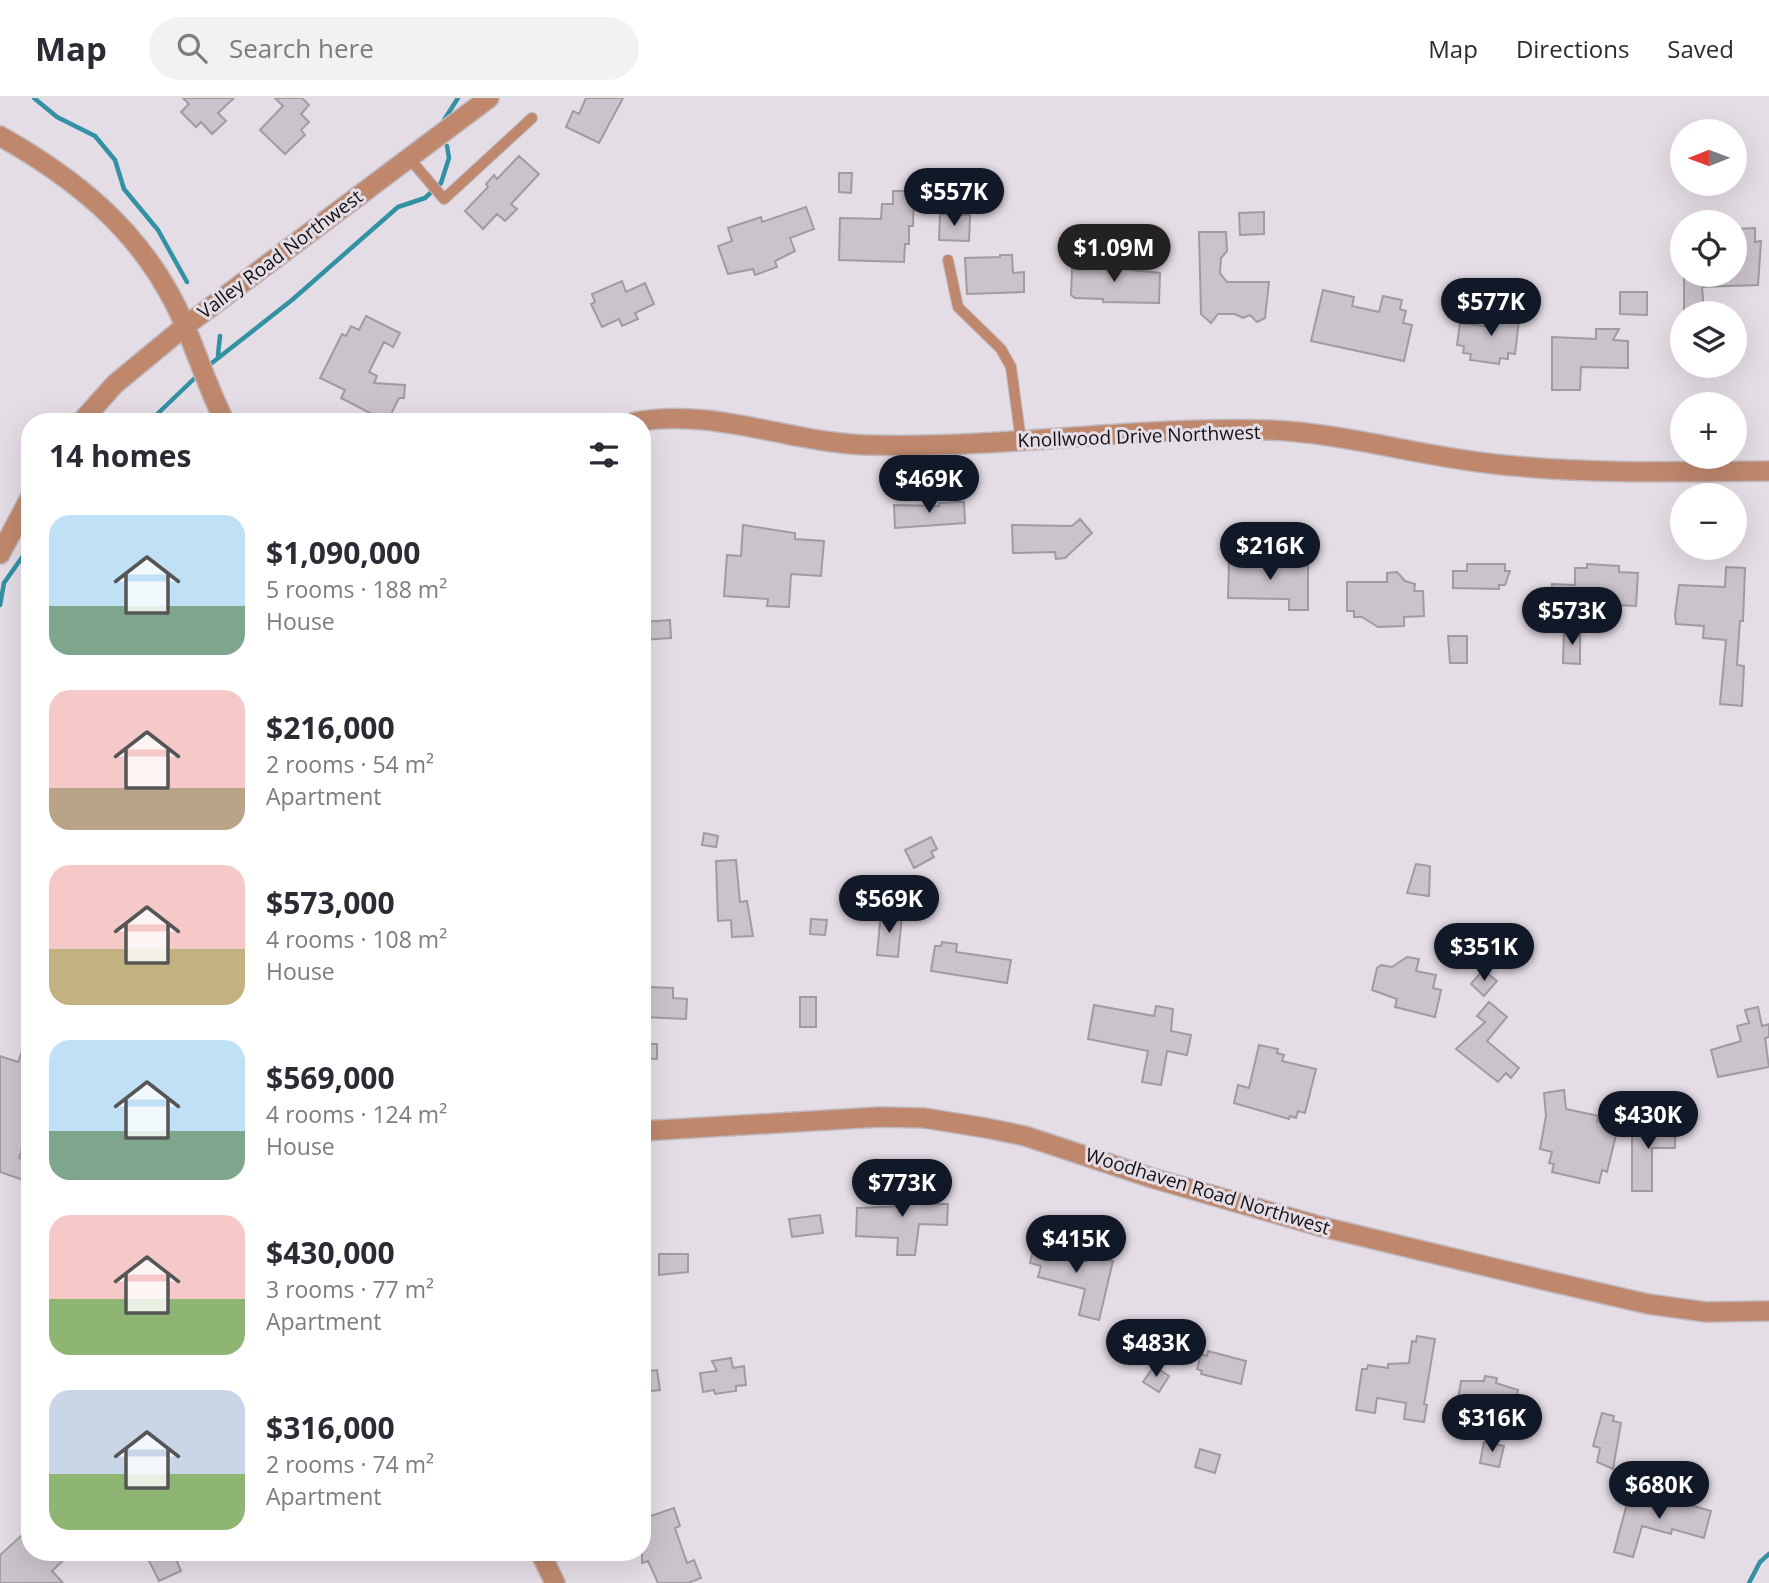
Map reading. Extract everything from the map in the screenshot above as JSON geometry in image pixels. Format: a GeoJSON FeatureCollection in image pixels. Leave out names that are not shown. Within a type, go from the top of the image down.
{"type":"FeatureCollection","features":[{"type":"Feature","properties":{"kind":"street","name":"Valley Road Northwest"},"geometry":{"type":"LineString","coordinates":[[89,413],[115,384],[184,327],[489,98]]}},
{"type":"Feature","properties":{"kind":"street"},"geometry":{"type":"LineString","coordinates":[[0,136],[49,163],[86,191],[115,218],[140,249],[174,303],[220,413]]}},
{"type":"Feature","properties":{"kind":"street","name":"Knollwood Drive Northwest"},"geometry":{"type":"LineString","coordinates":[[651,420],[671,418],[713,421],[800,439],[864,445],[1021,441],[1211,430],[1271,430],[1493,464],[1568,470],[1769,471]]}},
{"type":"Feature","properties":{"kind":"street"},"geometry":{"type":"LineString","coordinates":[[0,554],[21,515]]}},
{"type":"Feature","properties":{"kind":"street","name":"Woodhaven Road Northwest"},"geometry":{"type":"LineString","coordinates":[[651,1130],[878,1116],[923,1118],[986,1128],[1025,1136],[1152,1178],[1319,1226],[1531,1277],[1648,1304],[1706,1312],[1769,1311]]}},
{"type":"Feature","properties":{"kind":"street"},"geometry":{"type":"LineString","coordinates":[[544,1561],[555,1583]]}},
{"type":"Feature","properties":{"kind":"lane"},"geometry":{"type":"LineString","coordinates":[[409,158],[444,199],[532,118]]}},
{"type":"Feature","properties":{"kind":"lane"},"geometry":{"type":"LineString","coordinates":[[948,260],[958,307],[1001,349],[1010,367],[1021,441]]}},
{"type":"Feature","properties":{"kind":"building"},"geometry":{"type":"Polygon","coordinates":[[[183,98],[234,98],[218,113],[226,121],[212,134],[201,122],[196,127],[181,112],[189,104],[183,98]]]}},
{"type":"Feature","properties":{"kind":"building"},"geometry":{"type":"Polygon","coordinates":[[[275,98],[302,98],[309,105],[301,114],[309,122],[301,130],[305,135],[285,154],[260,130],[283,106],[275,98]]]}},
{"type":"Feature","properties":{"kind":"building"},"geometry":{"type":"Polygon","coordinates":[[[586,98],[623,98],[599,143],[566,127],[573,111],[579,114],[586,98]]]}},
{"type":"Feature","properties":{"kind":"building"},"geometry":{"type":"Polygon","coordinates":[[[519,156],[539,174],[511,204],[517,209],[505,221],[497,214],[483,229],[465,211],[488,187],[486,184],[494,175],[497,179],[519,156]]]}},
{"type":"Feature","properties":{"kind":"building"},"geometry":{"type":"Polygon","coordinates":[[[839,173],[852,173],[851,193],[839,192],[839,173]]]}},
{"type":"Feature","properties":{"kind":"building"},"geometry":{"type":"Polygon","coordinates":[[[893,191],[914,191],[913,226],[909,226],[909,244],[905,244],[904,262],[839,260],[840,218],[881,219],[882,204],[893,204],[893,191]]]}},
{"type":"Feature","properties":{"kind":"building"},"geometry":{"type":"Polygon","coordinates":[[[806,207],[814,229],[790,238],[795,251],[775,261],[777,267],[755,275],[753,269],[728,274],[718,246],[732,241],[728,228],[761,217],[762,222],[806,207]]]}},
{"type":"Feature","properties":{"kind":"building"},"geometry":{"type":"Polygon","coordinates":[[[1264,212],[1264,234],[1240,235],[1239,213],[1264,212]]]}},
{"type":"Feature","properties":{"kind":"building"},"geometry":{"type":"Polygon","coordinates":[[[940,214],[970,215],[969,241],[939,240],[940,214]]]}},
{"type":"Feature","properties":{"kind":"building"},"geometry":{"type":"Polygon","coordinates":[[[1747,228],[1755,228],[1755,242],[1761,241],[1758,285],[1747,285],[1747,228]]]}},
{"type":"Feature","properties":{"kind":"building"},"geometry":{"type":"Polygon","coordinates":[[[1199,232],[1226,232],[1227,251],[1221,258],[1220,273],[1227,282],[1269,282],[1265,318],[1257,322],[1250,315],[1243,318],[1235,314],[1218,314],[1211,323],[1201,314],[1199,232]]]}},
{"type":"Feature","properties":{"kind":"building"},"geometry":{"type":"Polygon","coordinates":[[[1012,255],[1013,273],[1024,272],[1024,292],[967,294],[965,258],[1012,255]]]}},
{"type":"Feature","properties":{"kind":"building"},"geometry":{"type":"Polygon","coordinates":[[[1077,259],[1094,260],[1094,266],[1160,273],[1159,303],[1103,302],[1103,299],[1075,298],[1071,295],[1072,269],[1077,269],[1077,259]]]}},
{"type":"Feature","properties":{"kind":"building"},"geometry":{"type":"Polygon","coordinates":[[[622,281],[626,292],[645,283],[654,304],[635,313],[638,319],[622,326],[619,319],[602,327],[591,304],[595,302],[592,294],[622,281]]]}},
{"type":"Feature","properties":{"kind":"building"},"geometry":{"type":"Polygon","coordinates":[[[1684,287],[1702,287],[1703,301],[1684,301],[1684,287]]]}},
{"type":"Feature","properties":{"kind":"building"},"geometry":{"type":"Polygon","coordinates":[[[1323,290],[1354,297],[1352,306],[1379,312],[1383,296],[1402,300],[1400,309],[1406,311],[1403,323],[1412,325],[1404,361],[1311,341],[1323,290]]]}},
{"type":"Feature","properties":{"kind":"building"},"geometry":{"type":"Polygon","coordinates":[[[1620,292],[1647,292],[1647,315],[1620,314],[1620,292]]]}},
{"type":"Feature","properties":{"kind":"building"},"geometry":{"type":"Polygon","coordinates":[[[1499,310],[1520,312],[1515,354],[1508,353],[1508,359],[1500,358],[1499,364],[1470,360],[1471,354],[1463,353],[1464,346],[1457,345],[1460,323],[1492,327],[1494,315],[1498,316],[1499,310]]]}},
{"type":"Feature","properties":{"kind":"building"},"geometry":{"type":"Polygon","coordinates":[[[366,316],[400,333],[393,347],[384,342],[369,372],[377,376],[374,383],[405,385],[404,398],[399,398],[392,413],[370,413],[341,398],[345,390],[320,378],[342,334],[346,336],[351,326],[359,330],[366,316]]]}},
{"type":"Feature","properties":{"kind":"building"},"geometry":{"type":"Polygon","coordinates":[[[1596,329],[1619,329],[1613,340],[1628,341],[1628,368],[1581,367],[1580,390],[1552,390],[1552,337],[1596,339],[1596,329]]]}},
{"type":"Feature","properties":{"kind":"building"},"geometry":{"type":"Polygon","coordinates":[[[964,502],[965,523],[895,528],[894,505],[939,506],[939,503],[964,502]]]}},
{"type":"Feature","properties":{"kind":"building"},"geometry":{"type":"Polygon","coordinates":[[[1080,519],[1092,533],[1065,558],[1056,559],[1055,552],[1013,553],[1012,525],[1072,526],[1080,519]]]}},
{"type":"Feature","properties":{"kind":"building"},"geometry":{"type":"Polygon","coordinates":[[[743,525],[795,533],[795,539],[824,541],[821,576],[791,574],[789,607],[767,606],[768,599],[724,596],[727,555],[741,556],[743,525]]]}},
{"type":"Feature","properties":{"kind":"building"},"geometry":{"type":"Polygon","coordinates":[[[1256,557],[1308,565],[1308,610],[1289,610],[1289,599],[1228,598],[1229,563],[1256,561],[1256,557]]]}},
{"type":"Feature","properties":{"kind":"building"},"geometry":{"type":"Polygon","coordinates":[[[1467,564],[1505,564],[1505,571],[1510,571],[1505,585],[1499,585],[1499,589],[1453,588],[1453,571],[1467,571],[1467,564]]]}},
{"type":"Feature","properties":{"kind":"building"},"geometry":{"type":"Polygon","coordinates":[[[1587,564],[1619,566],[1619,572],[1638,573],[1636,606],[1616,605],[1616,598],[1588,597],[1588,604],[1551,604],[1552,584],[1575,585],[1575,568],[1587,568],[1587,564]]]}},
{"type":"Feature","properties":{"kind":"building"},"geometry":{"type":"Polygon","coordinates":[[[1726,567],[1745,568],[1743,621],[1740,621],[1737,665],[1744,666],[1742,706],[1720,704],[1726,640],[1703,638],[1704,626],[1676,624],[1679,585],[1725,587],[1726,567]]]}},
{"type":"Feature","properties":{"kind":"building"},"geometry":{"type":"Polygon","coordinates":[[[1397,572],[1405,581],[1415,584],[1414,591],[1423,591],[1424,616],[1404,617],[1404,626],[1378,627],[1362,617],[1354,617],[1354,611],[1347,611],[1347,582],[1387,582],[1387,573],[1397,572]]]}},
{"type":"Feature","properties":{"kind":"building"},"geometry":{"type":"Polygon","coordinates":[[[670,620],[671,638],[651,639],[651,621],[670,620]]]}},
{"type":"Feature","properties":{"kind":"building"},"geometry":{"type":"Polygon","coordinates":[[[1564,630],[1580,631],[1580,664],[1563,663],[1564,630]]]}},
{"type":"Feature","properties":{"kind":"building"},"geometry":{"type":"Polygon","coordinates":[[[1448,636],[1467,636],[1467,663],[1450,663],[1448,636]]]}},
{"type":"Feature","properties":{"kind":"building"},"geometry":{"type":"Polygon","coordinates":[[[704,833],[718,836],[716,847],[702,845],[704,833]]]}},
{"type":"Feature","properties":{"kind":"building"},"geometry":{"type":"Polygon","coordinates":[[[931,837],[937,849],[931,852],[934,857],[914,868],[905,850],[931,837]]]}},
{"type":"Feature","properties":{"kind":"building"},"geometry":{"type":"Polygon","coordinates":[[[736,860],[740,902],[747,901],[753,936],[732,937],[731,920],[718,921],[716,861],[736,860]]]}},
{"type":"Feature","properties":{"kind":"building"},"geometry":{"type":"Polygon","coordinates":[[[1416,864],[1430,866],[1429,896],[1407,893],[1416,864]]]}},
{"type":"Feature","properties":{"kind":"building"},"geometry":{"type":"Polygon","coordinates":[[[881,913],[902,915],[898,957],[877,955],[881,913]]]}},
{"type":"Feature","properties":{"kind":"building"},"geometry":{"type":"Polygon","coordinates":[[[811,919],[827,920],[825,935],[810,934],[811,919]]]}},
{"type":"Feature","properties":{"kind":"building"},"geometry":{"type":"Polygon","coordinates":[[[942,942],[957,944],[956,952],[1011,960],[1007,983],[931,971],[935,946],[941,946],[942,942]]]}},
{"type":"Feature","properties":{"kind":"building"},"geometry":{"type":"Polygon","coordinates":[[[1407,957],[1419,959],[1416,971],[1436,975],[1433,988],[1441,990],[1435,1017],[1395,1007],[1397,999],[1372,990],[1377,968],[1381,965],[1392,967],[1407,957]]]}},
{"type":"Feature","properties":{"kind":"building"},"geometry":{"type":"Polygon","coordinates":[[[1483,970],[1497,981],[1484,996],[1471,984],[1483,970]]]}},
{"type":"Feature","properties":{"kind":"building"},"geometry":{"type":"Polygon","coordinates":[[[651,987],[673,988],[673,998],[687,999],[686,1019],[651,1017],[651,987]]]}},
{"type":"Feature","properties":{"kind":"building"},"geometry":{"type":"Polygon","coordinates":[[[800,997],[816,997],[816,1027],[800,1027],[800,997]]]}},
{"type":"Feature","properties":{"kind":"building"},"geometry":{"type":"Polygon","coordinates":[[[1489,1002],[1507,1017],[1487,1041],[1519,1068],[1511,1078],[1506,1073],[1498,1082],[1456,1049],[1485,1022],[1477,1016],[1489,1002]]]}},
{"type":"Feature","properties":{"kind":"building"},"geometry":{"type":"Polygon","coordinates":[[[1094,1005],[1154,1016],[1156,1006],[1173,1009],[1171,1031],[1191,1035],[1187,1055],[1167,1051],[1161,1085],[1142,1082],[1148,1051],[1088,1039],[1094,1005]]]}},
{"type":"Feature","properties":{"kind":"building"},"geometry":{"type":"Polygon","coordinates":[[[1758,1007],[1762,1026],[1769,1024],[1769,1037],[1765,1038],[1769,1067],[1718,1077],[1711,1050],[1741,1041],[1737,1026],[1749,1023],[1745,1010],[1758,1007]]]}},
{"type":"Feature","properties":{"kind":"building"},"geometry":{"type":"Polygon","coordinates":[[[651,1044],[657,1044],[657,1059],[651,1059],[651,1044]]]}},
{"type":"Feature","properties":{"kind":"building"},"geometry":{"type":"Polygon","coordinates":[[[1259,1045],[1278,1049],[1277,1053],[1284,1055],[1282,1061],[1316,1069],[1305,1113],[1298,1111],[1296,1118],[1290,1116],[1289,1119],[1234,1103],[1238,1085],[1249,1088],[1259,1045]]]}},
{"type":"Feature","properties":{"kind":"building"},"geometry":{"type":"Polygon","coordinates":[[[21,1054],[21,1179],[0,1172],[0,1056],[18,1062],[21,1054]]]}},
{"type":"Feature","properties":{"kind":"building"},"geometry":{"type":"Polygon","coordinates":[[[1564,1090],[1566,1109],[1599,1116],[1597,1121],[1618,1127],[1607,1172],[1602,1170],[1599,1183],[1552,1172],[1554,1164],[1549,1163],[1552,1152],[1540,1149],[1546,1116],[1544,1093],[1564,1090]]]}},
{"type":"Feature","properties":{"kind":"building"},"geometry":{"type":"Polygon","coordinates":[[[1632,1123],[1675,1123],[1675,1148],[1652,1148],[1652,1191],[1632,1191],[1632,1123]]]}},
{"type":"Feature","properties":{"kind":"building"},"geometry":{"type":"Polygon","coordinates":[[[907,1183],[928,1184],[927,1204],[948,1204],[947,1225],[919,1224],[915,1255],[897,1255],[898,1238],[856,1236],[857,1208],[906,1206],[907,1183]]]}},
{"type":"Feature","properties":{"kind":"building"},"geometry":{"type":"Polygon","coordinates":[[[820,1215],[823,1233],[792,1237],[789,1219],[820,1215]]]}},
{"type":"Feature","properties":{"kind":"building"},"geometry":{"type":"Polygon","coordinates":[[[1035,1242],[1060,1248],[1059,1254],[1087,1261],[1088,1255],[1113,1261],[1099,1320],[1079,1315],[1085,1289],[1038,1277],[1041,1266],[1030,1263],[1035,1242]]]}},
{"type":"Feature","properties":{"kind":"building"},"geometry":{"type":"Polygon","coordinates":[[[659,1254],[688,1254],[688,1272],[659,1275],[659,1254]]]}},
{"type":"Feature","properties":{"kind":"building"},"geometry":{"type":"Polygon","coordinates":[[[1417,1336],[1435,1339],[1424,1404],[1427,1405],[1424,1422],[1404,1419],[1406,1403],[1377,1398],[1375,1413],[1356,1410],[1362,1369],[1367,1369],[1368,1365],[1388,1368],[1388,1364],[1409,1363],[1412,1341],[1416,1342],[1417,1336]]]}},
{"type":"Feature","properties":{"kind":"building"},"geometry":{"type":"Polygon","coordinates":[[[1208,1351],[1246,1361],[1241,1384],[1201,1374],[1202,1371],[1197,1369],[1201,1354],[1207,1356],[1208,1351]]]}},
{"type":"Feature","properties":{"kind":"building"},"geometry":{"type":"Polygon","coordinates":[[[731,1358],[733,1368],[744,1366],[746,1385],[736,1386],[736,1391],[715,1394],[714,1390],[703,1392],[700,1373],[717,1371],[712,1361],[731,1358]]]}},
{"type":"Feature","properties":{"kind":"building"},"geometry":{"type":"Polygon","coordinates":[[[1154,1366],[1169,1376],[1159,1392],[1143,1382],[1154,1366]]]}},
{"type":"Feature","properties":{"kind":"building"},"geometry":{"type":"Polygon","coordinates":[[[657,1370],[660,1390],[651,1391],[651,1371],[657,1370]]]}},
{"type":"Feature","properties":{"kind":"building"},"geometry":{"type":"Polygon","coordinates":[[[1485,1376],[1497,1378],[1496,1383],[1518,1390],[1514,1413],[1480,1411],[1479,1408],[1478,1415],[1461,1412],[1462,1405],[1457,1405],[1461,1381],[1484,1381],[1485,1376]]]}},
{"type":"Feature","properties":{"kind":"building"},"geometry":{"type":"Polygon","coordinates":[[[1602,1413],[1614,1416],[1613,1421],[1621,1423],[1613,1469],[1597,1462],[1600,1448],[1593,1446],[1602,1413]]]}},
{"type":"Feature","properties":{"kind":"building"},"geometry":{"type":"Polygon","coordinates":[[[1484,1442],[1504,1446],[1499,1467],[1480,1463],[1484,1442]]]}},
{"type":"Feature","properties":{"kind":"building"},"geometry":{"type":"Polygon","coordinates":[[[1200,1449],[1220,1455],[1215,1473],[1195,1467],[1200,1449]]]}},
{"type":"Feature","properties":{"kind":"building"},"geometry":{"type":"Polygon","coordinates":[[[1645,1495],[1659,1496],[1711,1511],[1704,1538],[1672,1529],[1671,1534],[1642,1526],[1633,1557],[1614,1552],[1628,1500],[1642,1504],[1645,1495]]]}},
{"type":"Feature","properties":{"kind":"building"},"geometry":{"type":"Polygon","coordinates":[[[674,1508],[680,1526],[675,1528],[687,1563],[694,1560],[701,1578],[688,1583],[658,1583],[648,1561],[651,1561],[651,1516],[674,1508]]]}},
{"type":"Feature","properties":{"kind":"building"},"geometry":{"type":"Polygon","coordinates":[[[21,1536],[21,1561],[63,1561],[52,1571],[63,1583],[0,1583],[0,1555],[21,1536]]]}},
{"type":"Feature","properties":{"kind":"building"},"geometry":{"type":"Polygon","coordinates":[[[149,1561],[177,1561],[181,1571],[159,1581],[149,1561]]]}},
{"type":"Feature","properties":{"kind":"waterway"},"geometry":{"type":"LineString","coordinates":[[34,98],[57,117],[95,136],[115,160],[124,189],[158,230],[187,282]]}},
{"type":"Feature","properties":{"kind":"waterway"},"geometry":{"type":"LineString","coordinates":[[444,120],[458,98]]}},
{"type":"Feature","properties":{"kind":"waterway"},"geometry":{"type":"LineString","coordinates":[[208,366],[292,300],[398,207],[425,198],[441,183],[449,158],[447,146]]}},
{"type":"Feature","properties":{"kind":"waterway"},"geometry":{"type":"LineString","coordinates":[[218,355],[220,336]]}},
{"type":"Feature","properties":{"kind":"waterway"},"geometry":{"type":"LineString","coordinates":[[158,413],[199,374]]}},
{"type":"Feature","properties":{"kind":"waterway"},"geometry":{"type":"LineString","coordinates":[[0,605],[4,583],[21,559]]}},
{"type":"Feature","properties":{"kind":"waterway"},"geometry":{"type":"LineString","coordinates":[[1749,1583],[1760,1562],[1769,1554]]}}]}
